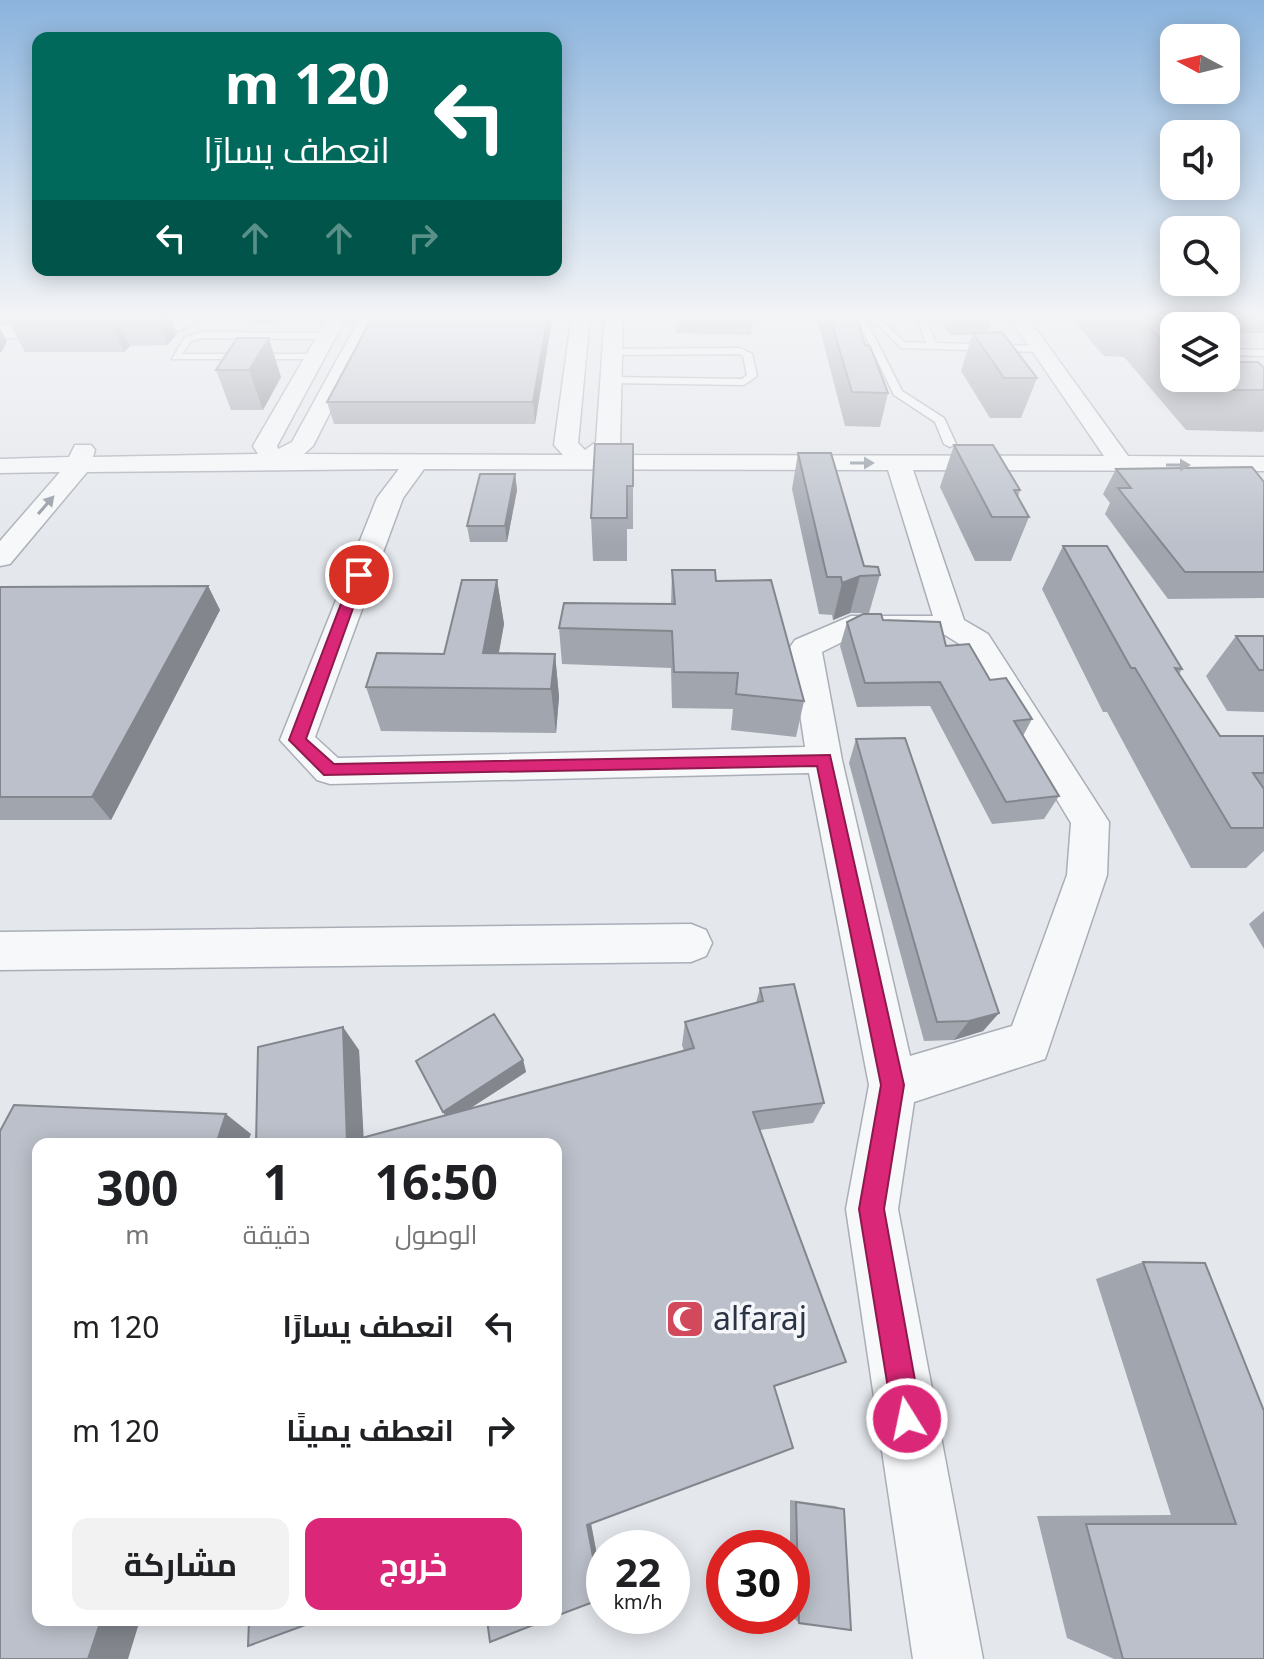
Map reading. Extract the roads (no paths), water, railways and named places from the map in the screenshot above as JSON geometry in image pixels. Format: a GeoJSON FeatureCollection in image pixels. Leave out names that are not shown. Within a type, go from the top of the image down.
{"type":"FeatureCollection","features":[{"type":"Feature","properties":{"kind":"street"},"geometry":{"type":"LineString","coordinates":[[270,453],[299,391]]}},
{"type":"Feature","properties":{"kind":"street"},"geometry":{"type":"LineString","coordinates":[[301,446],[330,391]]}},
{"type":"Feature","properties":{"kind":"street"},"geometry":{"type":"LineString","coordinates":[[575,453],[578,391]]}},
{"type":"Feature","properties":{"kind":"street"},"geometry":{"type":"LineString","coordinates":[[608,445],[611,391]]}},
{"type":"Feature","properties":{"kind":"street"},"geometry":{"type":"LineString","coordinates":[[1072,391],[1122,465]]}},
{"type":"Feature","properties":{"kind":"street"},"geometry":{"type":"LineString","coordinates":[[0,446],[81,456],[270,453],[417,461],[575,453],[608,445],[1264,444]]}},
{"type":"Feature","properties":{"kind":"street"},"geometry":{"type":"LineString","coordinates":[[270,453],[301,446],[898,463],[1264,464]]}},
{"type":"Feature","properties":{"kind":"street"},"geometry":{"type":"LineString","coordinates":[[0,466],[49,467],[81,456]]}},
{"type":"Feature","properties":{"kind":"street"},"geometry":{"type":"LineString","coordinates":[[0,558],[81,456]]}},
{"type":"Feature","properties":{"kind":"street"},"geometry":{"type":"LineString","coordinates":[[417,461],[390,498],[297,740],[330,771],[824,760]]}},
{"type":"Feature","properties":{"kind":"street"},"geometry":{"type":"LineString","coordinates":[[898,463],[951,625]]}},
{"type":"Feature","properties":{"kind":"street"},"geometry":{"type":"LineString","coordinates":[[20,498],[49,467]]}},
{"type":"Feature","properties":{"kind":"street"},"geometry":{"type":"LineString","coordinates":[[893,1085],[1029,1043],[1087,875],[1090,822],[977,641],[951,625],[851,626],[806,647],[824,760],[893,1085],[872,1209],[948,1659]]}},
{"type":"Feature","properties":{"kind":"street"},"geometry":{"type":"LineString","coordinates":[[0,951],[691,943]]}},
{"type":"Feature","properties":{"kind":"lane"},"geometry":{"type":"LineString","coordinates":[[897,391],[940,420],[950,444]]}},
{"type":"Feature","properties":{"kind":"place","name":"alfaraj"},"geometry":{"type":"Point","coordinates":[685,1319]}}]}
